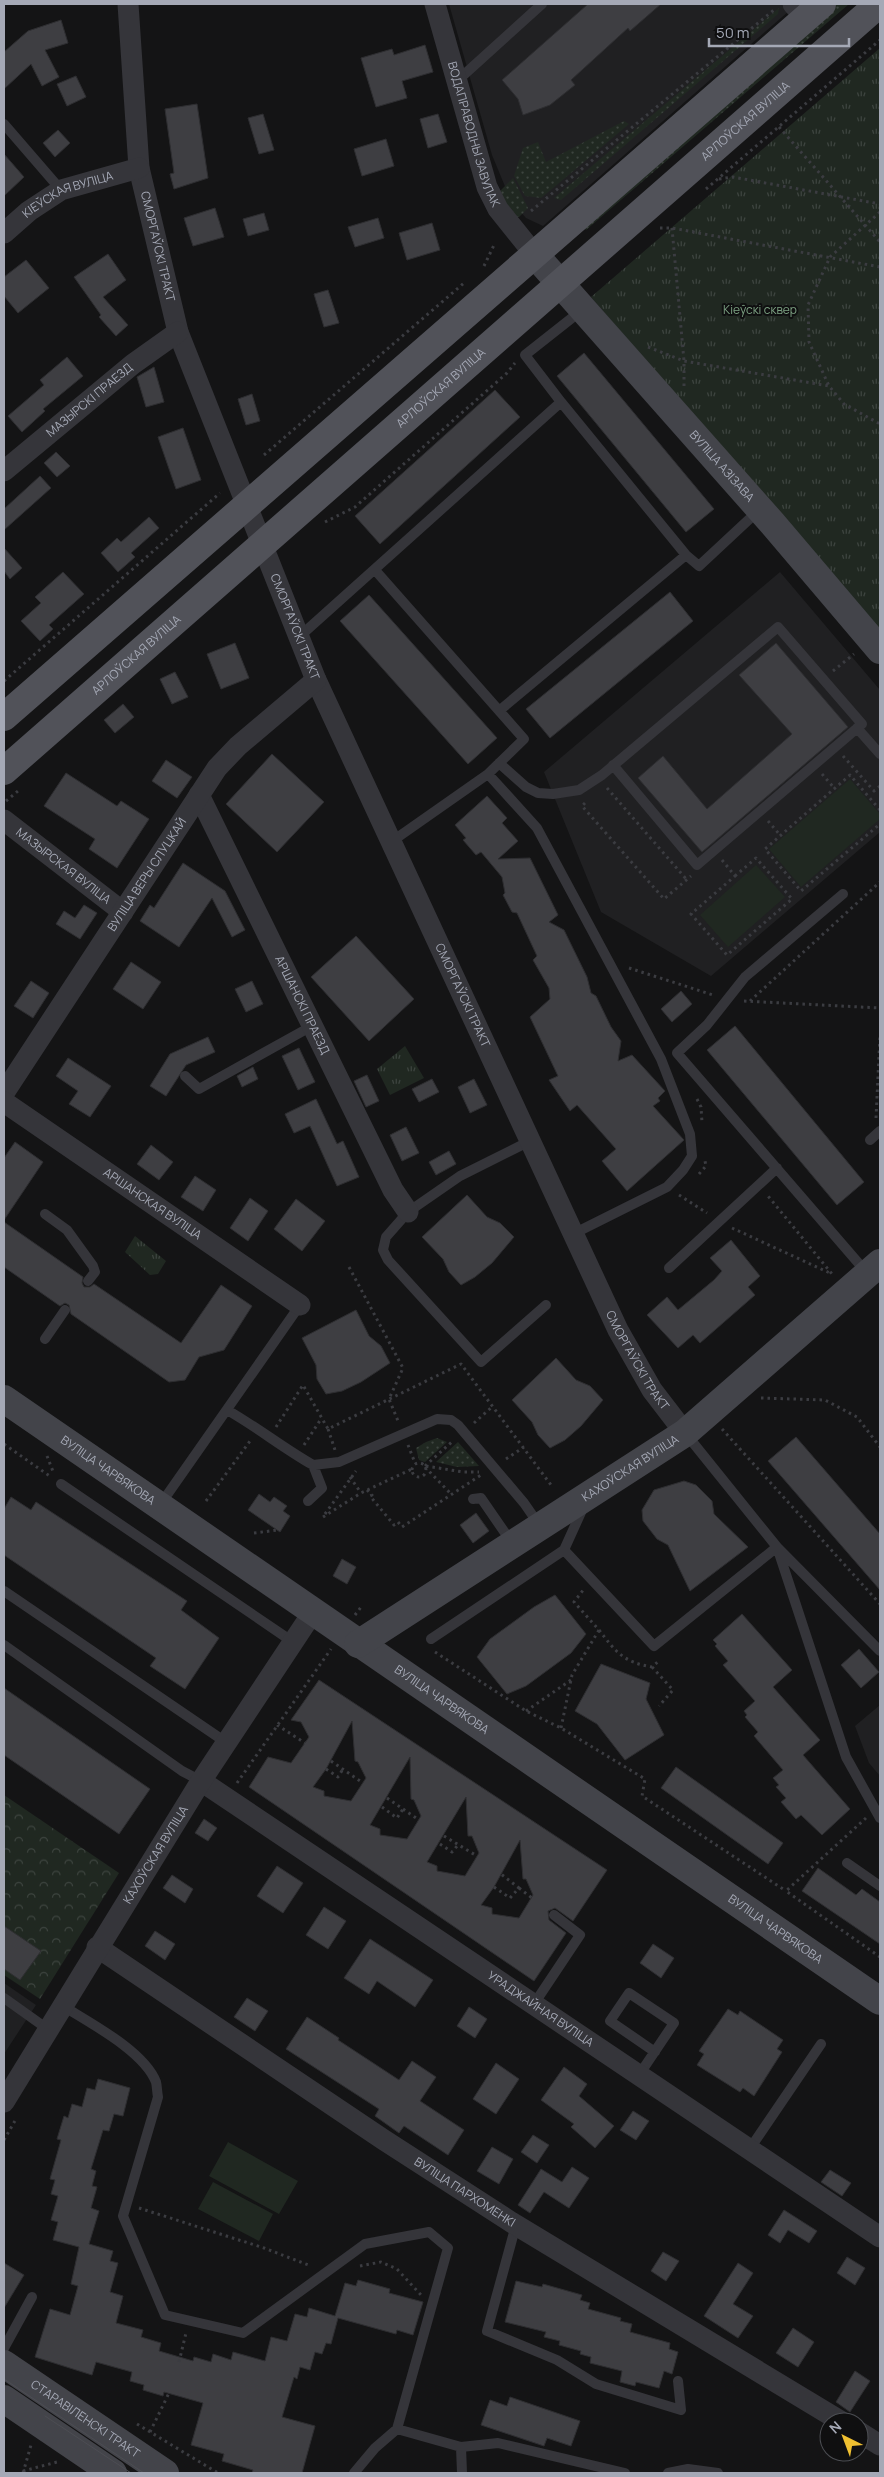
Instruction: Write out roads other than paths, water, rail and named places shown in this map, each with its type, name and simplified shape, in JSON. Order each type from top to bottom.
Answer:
[{"type":"main road","name":"АРЛОЎСКАЯ ВУЛІЦА","points":[[4,771],[880,4]]},
{"type":"main road","points":[[4,717],[535,255],[807,8]]},
{"type":"street","name":"СМОРГАЎСКІ ТРАКТ","points":[[128,4],[140,168],[178,332],[246,507],[316,680],[573,1234],[637,1366],[652,1390],[685,1433]]},
{"type":"street","name":"ВОДАПРАВОДНЫ ЗАВУЛАК","points":[[435,4],[487,187],[498,209],[535,255]]},
{"type":"street","name":"КІЕЎСКАЯ ВУЛІЦА","points":[[4,233],[30,211],[60,190],[140,168]]},
{"type":"street","name":"ВУЛІЦА АЗІЗАВА","points":[[535,255],[584,308],[760,509],[870,650]]},
{"type":"street","name":"МАЗЫРСКІ ПРАЕЗД","points":[[4,471],[133,364],[178,332]]},
{"type":"street","name":"ВУЛІЦА ВЕРЫ СЛУЦКАЙ","points":[[4,1093],[217,768],[238,746],[316,680]]},
{"type":"street","name":"АРШАНСКІ ПРАЕЗД","points":[[199,795],[392,1190],[408,1212]]},
{"type":"street","name":"МАЗЫРСКАЯ ВУЛІЦА","points":[[4,820],[123,912]]},
{"type":"street","name":"АРШАНСКАЯ ВУЛІЦА","points":[[4,1102],[300,1305]]},
{"type":"street","name":"КАХОЎСКАЯ ВУЛІЦА","points":[[358,1644],[685,1433],[874,1269]]},
{"type":"street","name":"ВУЛІЦА ЧАРВЯКОВА","points":[[4,1399],[880,2001]]},
{"type":"street","name":"КАХОЎСКАЯ ВУЛІЦА","points":[[4,2102],[49,2030],[97,1947],[201,1781],[313,1612]]},
{"type":"street","name":"УРАДЖАЙНАЯ ВУЛІЦА","points":[[201,1781],[880,2237]]},
{"type":"street","name":"ВУЛІЦА ПАРХОМЕНКІ","points":[[97,1947],[384,2140],[516,2225],[825,2412]]},
{"type":"street","name":"СТАРАВІЛЕНСКІ ТРАКТ","points":[[4,2364],[165,2473]]},
{"type":"street","points":[[4,2399],[113,2473]]},
{"type":"street","points":[[869,2438],[880,2445]]},
{"type":"lane","points":[[456,82],[542,4]]},
{"type":"lane","points":[[4,124],[60,190]]},
{"type":"lane","points":[[584,308],[525,355],[686,555],[698,566],[760,509]]},
{"type":"lane","points":[[299,637],[561,402]]},
{"type":"lane","points":[[500,710],[686,555]]},
{"type":"lane","points":[[374,570],[524,739],[488,774],[392,842]]},
{"type":"lane","points":[[499,763],[526,787],[538,793],[553,794],[580,790],[613,766],[778,626],[862,724],[858,730],[697,865],[613,766]]},
{"type":"lane","points":[[858,730],[880,754]]},
{"type":"lane","points":[[488,774],[537,828],[661,1059],[690,1134],[692,1156],[683,1170],[667,1187],[573,1234]]},
{"type":"lane","points":[[843,894],[745,977],[707,1025],[677,1053],[777,1168],[874,1269]]},
{"type":"lane","points":[[185,1076],[200,1090],[312,1026]]},
{"type":"lane","points":[[530,1141],[460,1176],[408,1212],[386,1238],[383,1250],[388,1260],[481,1362],[546,1305]]},
{"type":"lane","points":[[669,1268],[777,1168]]},
{"type":"lane","points":[[45,1214],[67,1230],[93,1266],[95,1272],[88,1281]]},
{"type":"lane","points":[[160,1506],[300,1305]]},
{"type":"lane","points":[[45,1339],[65,1310]]},
{"type":"lane","points":[[227,1410],[259,1428],[269,1438],[312,1465],[322,1488],[308,1501]]},
{"type":"lane","points":[[312,1465],[340,1462],[437,1419],[451,1420],[458,1425],[541,1526]]},
{"type":"lane","points":[[685,1433],[777,1547],[880,1651]]},
{"type":"lane","points":[[61,1484],[293,1642]]},
{"type":"lane","points":[[431,1638],[564,1550],[589,1495]]},
{"type":"lane","points":[[473,1499],[482,1498],[513,1544]]},
{"type":"lane","points":[[564,1550],[654,1646],[777,1547]]},
{"type":"lane","points":[[777,1547],[846,1757],[878,1814]]},
{"type":"lane","points":[[4,1591],[227,1742]]},
{"type":"lane","points":[[4,1645],[182,1771],[201,1781]]},
{"type":"lane","points":[[847,1863],[880,1886]]},
{"type":"lane","points":[[534,2004],[580,1935],[554,1915]]},
{"type":"lane","points":[[639,2076],[674,2024],[629,1993],[610,2021],[655,2052]]},
{"type":"lane","points":[[4,1998],[49,2030]]},
{"type":"lane","points":[[63,2006],[134,2053],[156,2082],[158,2097],[123,2216],[165,2316],[242,2333],[365,2244],[429,2232],[448,2248],[433,2307],[397,2429],[375,2448],[354,2473]]},
{"type":"lane","points":[[750,2150],[821,2044]]},
{"type":"lane","points":[[516,2225],[487,2331],[557,2360],[596,2384],[681,2410],[678,2381]]},
{"type":"lane","points":[[4,2348],[32,2297]]},
{"type":"lane","points":[[397,2429],[461,2447],[498,2443],[625,2473]]},
{"type":"lane","points":[[461,2447],[462,2473]]},
{"type":"lane","points":[[668,2473],[688,2469],[718,2473]]},
{"type":"tram line","points":[[4,2379],[144,2473]]},
{"type":"tram line","points":[[45,2416],[131,2473]]},
{"type":"park label","name":"Кіеўскі сквер","points":[[760,310]]}]
